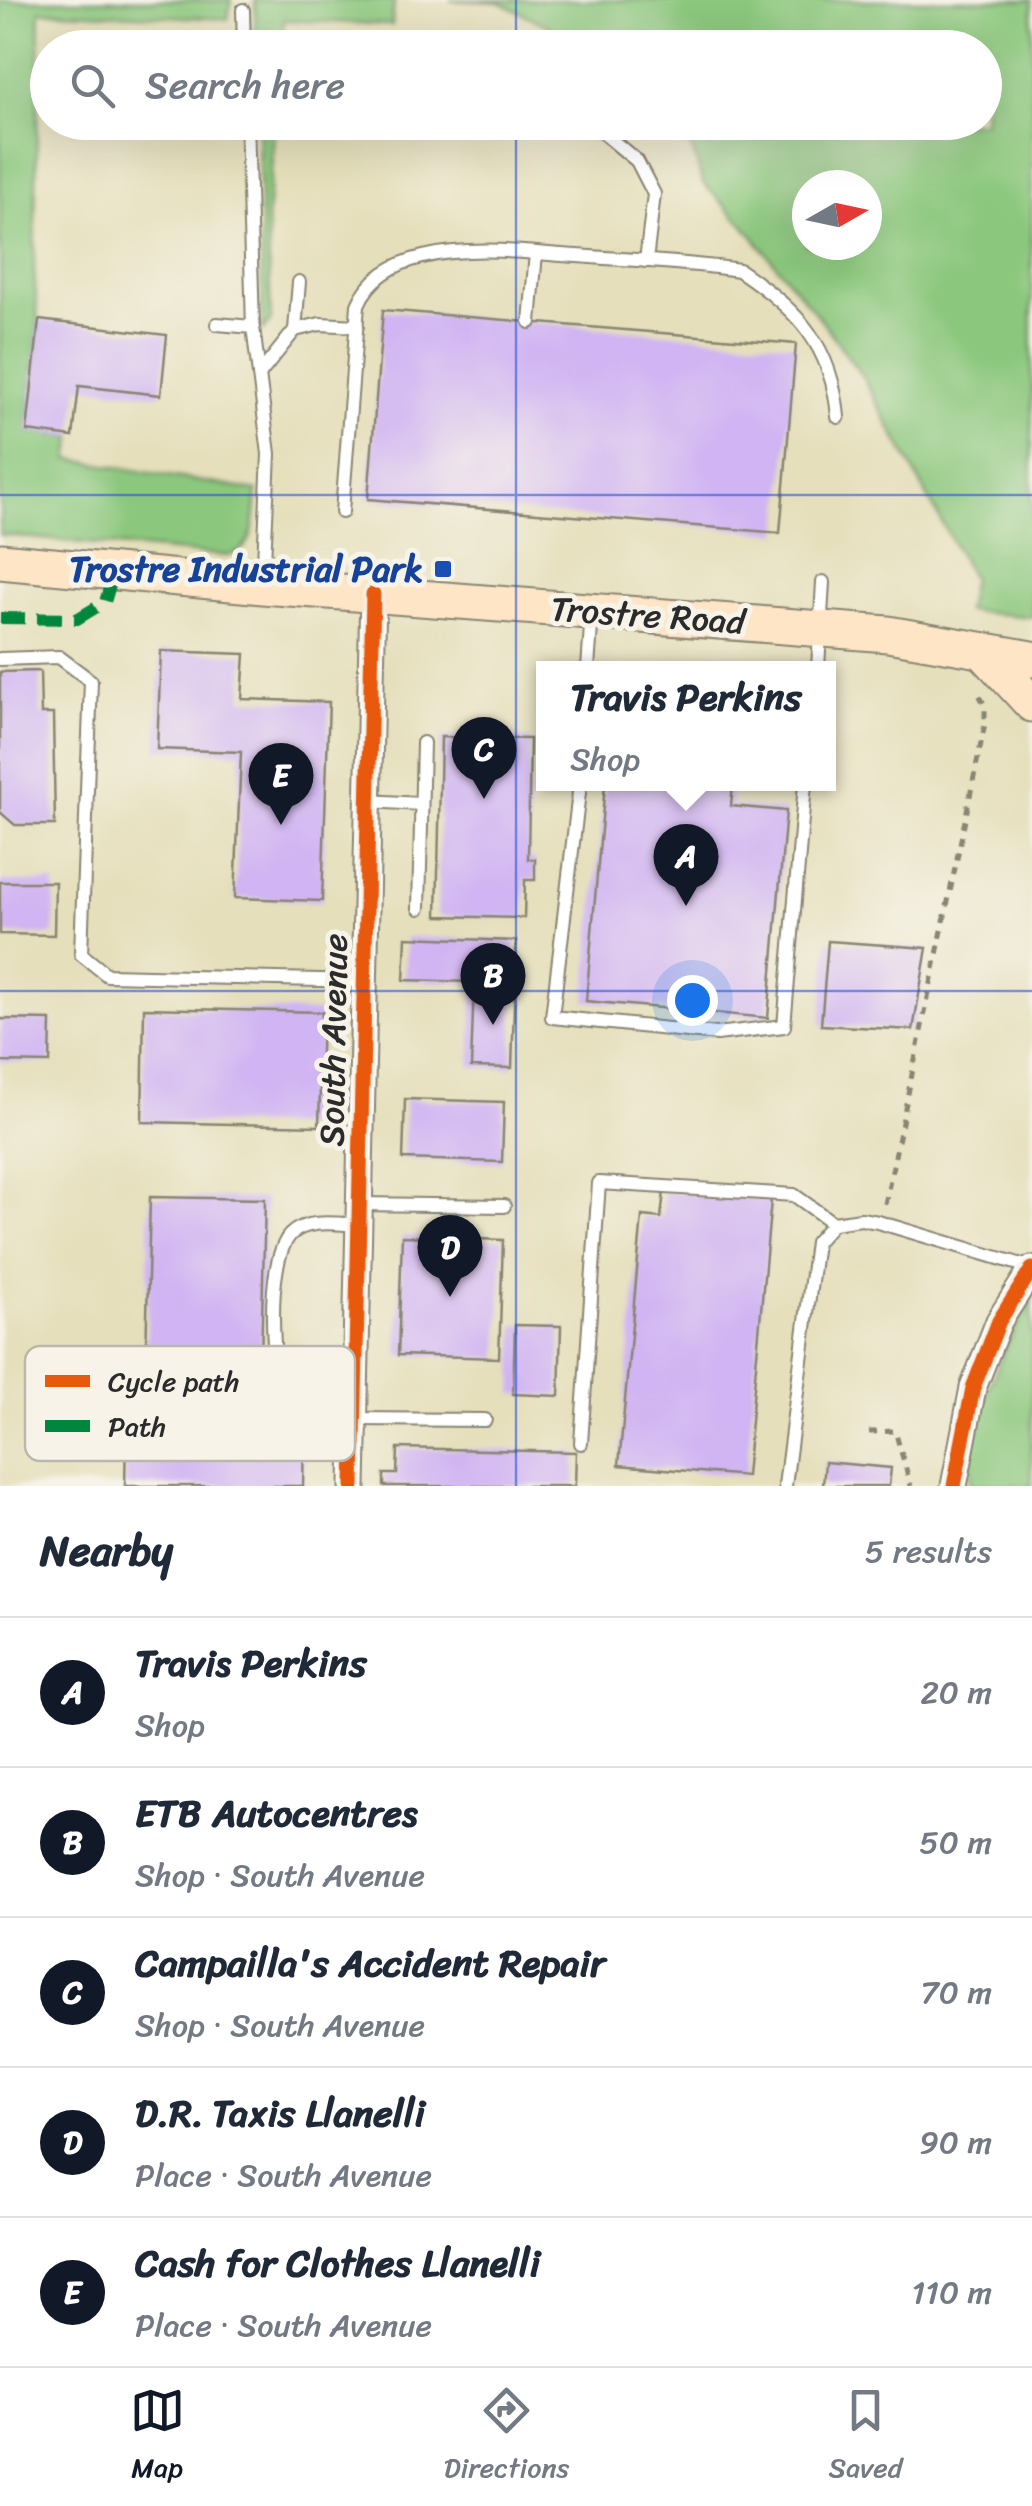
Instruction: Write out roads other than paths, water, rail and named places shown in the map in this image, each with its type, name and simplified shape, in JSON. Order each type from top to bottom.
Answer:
[{"type":"main road","name":"Trostre Road","points":[[0,561],[263,586],[888,634],[1032,660]]},
{"type":"main road","points":[[982,651],[1032,704]]},
{"type":"street","name":"South Avenue","points":[[355,1372],[373,594]]},
{"type":"street","points":[[954,1486],[974,1386],[999,1321],[1032,1268]]},
{"type":"street","name":"South Avenue","points":[[352,1486],[353,1461]]},
{"type":"lane","points":[[243,10],[244,30]]},
{"type":"lane","points":[[248,140],[254,327],[269,454],[263,586]]},
{"type":"lane","points":[[612,140],[637,160],[654,194],[646,261]]},
{"type":"lane","points":[[530,322],[536,253]]},
{"type":"lane","points":[[342,512],[358,305],[365,288],[387,271],[422,257],[536,253],[739,270],[767,289],[805,324],[828,368],[838,417]]},
{"type":"lane","points":[[259,375],[295,330],[299,282]]},
{"type":"lane","points":[[217,324],[254,327]]},
{"type":"lane","points":[[295,330],[320,324],[357,326]]},
{"type":"lane","points":[[819,661],[824,582]]},
{"type":"lane","points":[[588,661],[592,611]]},
{"type":"lane","points":[[0,659],[59,658],[92,681],[80,954],[106,975],[364,980]]},
{"type":"lane","points":[[419,908],[422,744]]},
{"type":"lane","points":[[579,791],[552,1016],[717,1034],[784,1026],[804,791]]},
{"type":"lane","points":[[368,801],[422,804]]},
{"type":"lane","points":[[582,1443],[598,1183],[794,1196],[834,1223]]},
{"type":"lane","points":[[276,1346],[275,1278],[281,1251],[290,1235],[302,1227],[359,1214],[504,1206]]},
{"type":"lane","points":[[786,1486],[816,1242],[834,1223],[878,1222],[1032,1268]]},
{"type":"lane","points":[[355,1411],[485,1420]]},
{"type":"place","name":"Trostre Industrial Park","points":[[443,569]]},
{"type":"place","name":"Campailla's Accident Repair","points":[[484,799]]},
{"type":"place","name":"Cash for Clothes Llanelli","points":[[281,825]]},
{"type":"place","name":"Travis Perkins","points":[[686,906]]},
{"type":"place","name":"ETB Autocentres","points":[[493,1025]]},
{"type":"place","name":"D.R. Taxis Llanelli","points":[[450,1297]]}]
